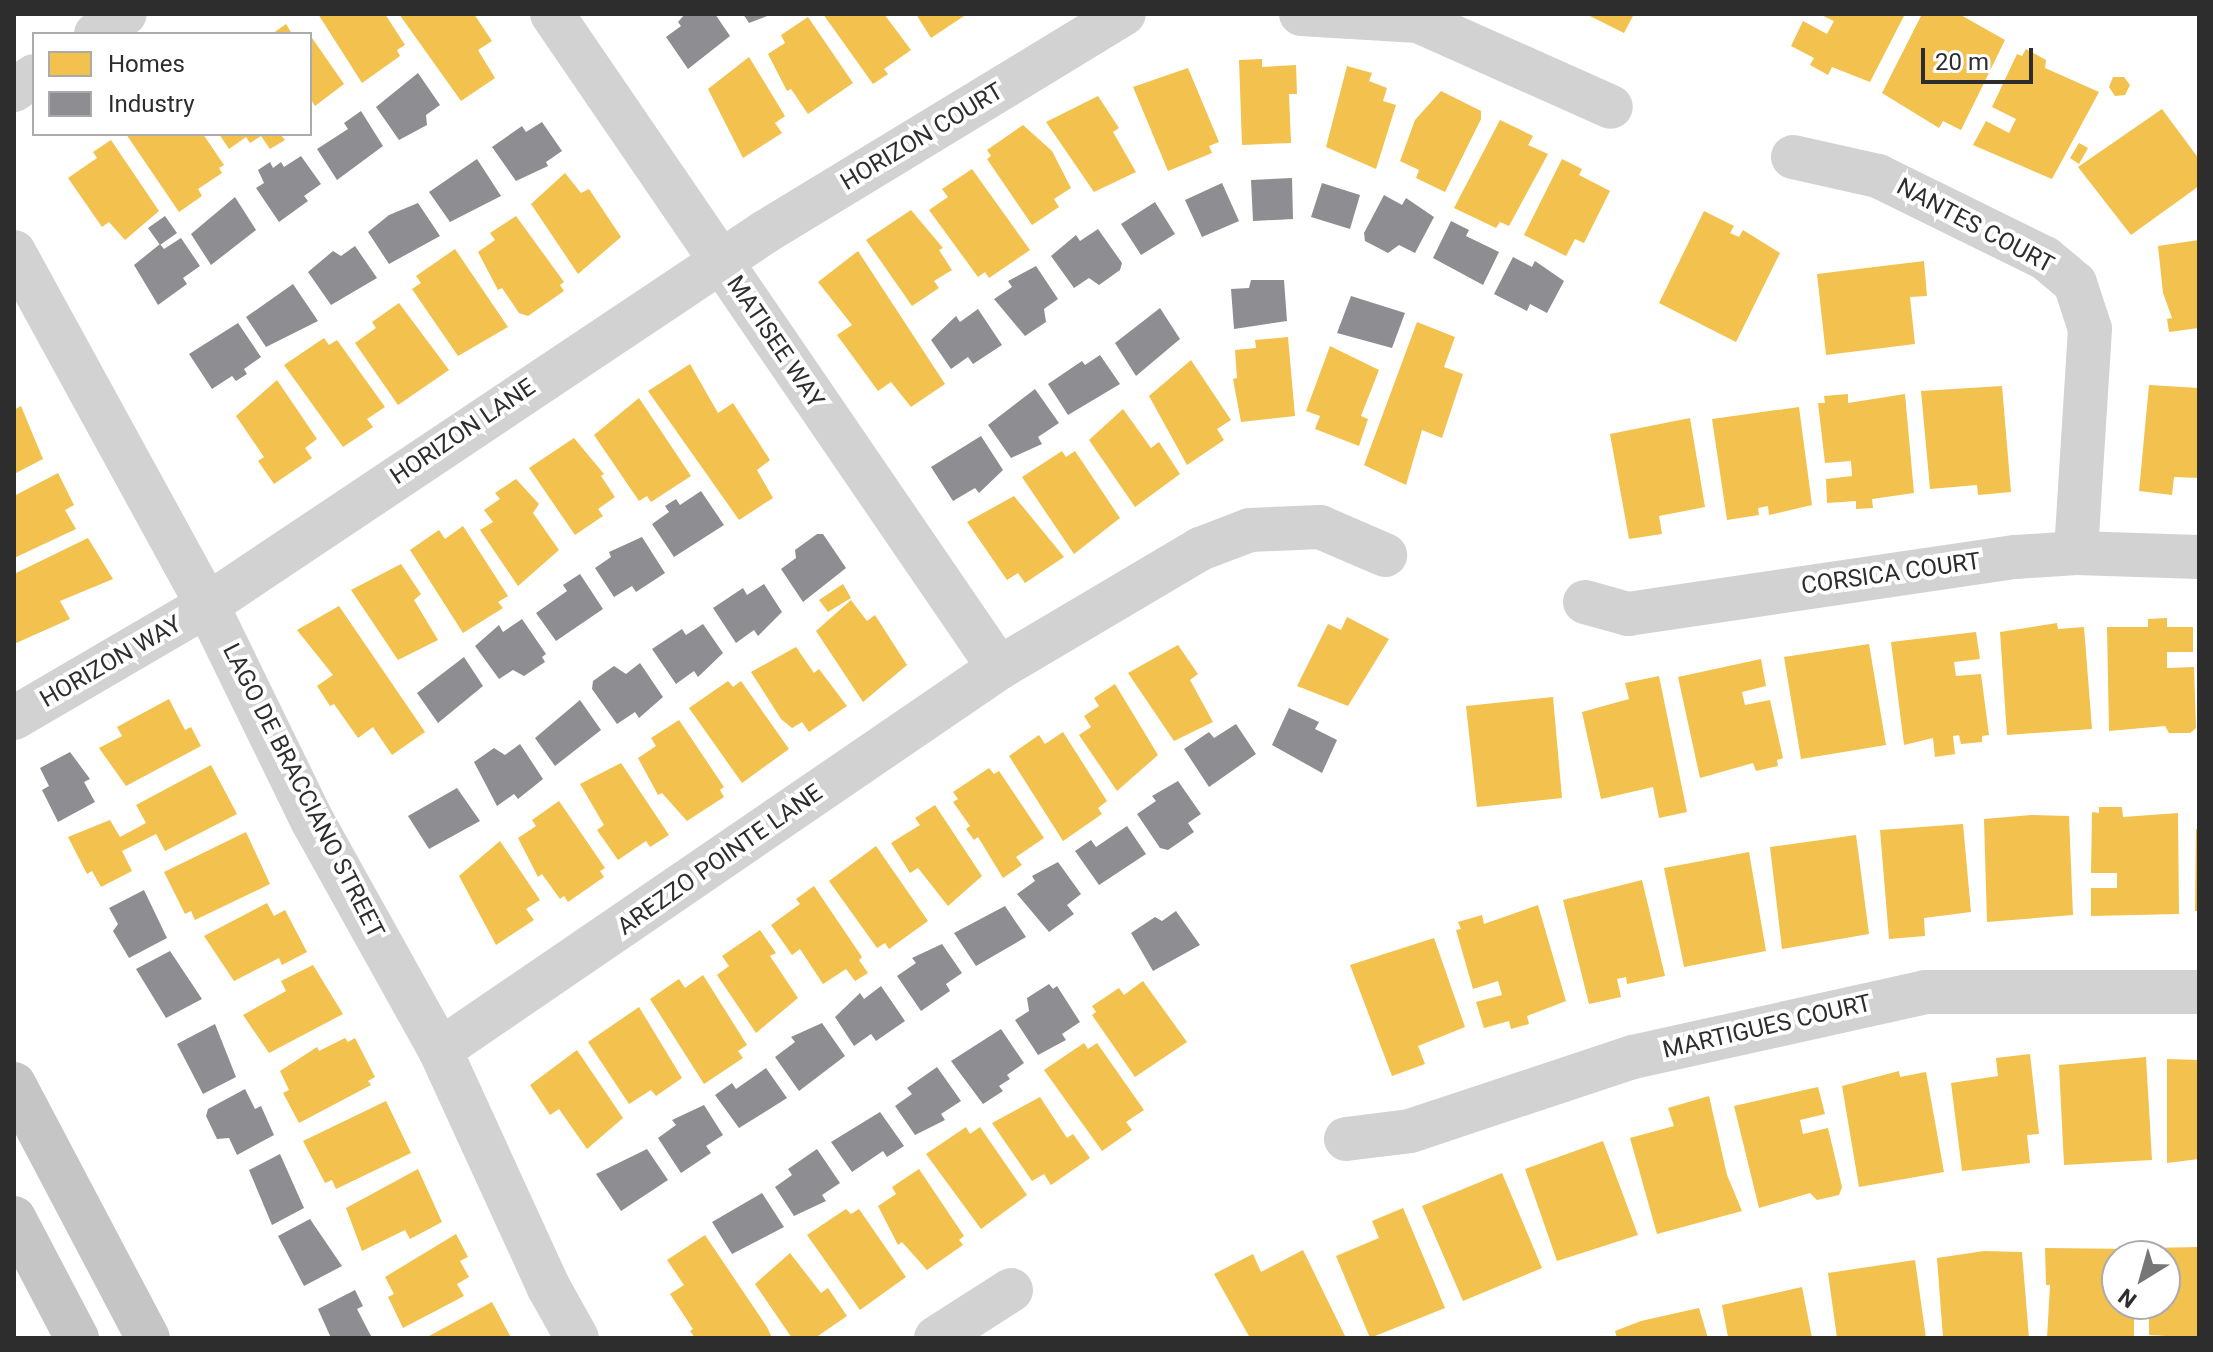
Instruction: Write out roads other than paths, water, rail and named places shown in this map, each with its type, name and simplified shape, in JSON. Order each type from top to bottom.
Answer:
[{"type":"main road","points":[[14,1084],[148,1338]]},
{"type":"main road","points":[[14,1218],[77,1338]]},
{"type":"street","points":[[99,32],[125,14]]},
{"type":"street","name":"MATISEE WAY","points":[[552,14],[999,668]]},
{"type":"street","name":"HORIZON COURT","points":[[720,261],[1124,14]]},
{"type":"street","points":[[1301,14],[1418,21],[1611,107]]},
{"type":"street","points":[[14,90],[32,77]]},
{"type":"street","name":"NANTES COURT","points":[[1793,157],[1878,176],[2045,258],[2075,283],[2090,329],[2076,553]]},
{"type":"street","name":"LAGO DE BRACCIANO STREET","points":[[14,252],[207,605],[313,822],[440,1050],[549,1288],[577,1338]]},
{"type":"street","name":"HORIZON LANE","points":[[207,605],[720,261]]},
{"type":"street","name":"AREZZO POINTE LANE","points":[[440,1050],[999,668],[1200,549],[1250,530],[1320,527],[1385,555]]},
{"type":"street","name":"CORSICA COURT","points":[[1585,602],[1628,614],[1717,597],[2076,553],[2199,557]]},
{"type":"street","name":"HORIZON WAY","points":[[14,718],[207,605]]},
{"type":"street","name":"MARTIGUES COURT","points":[[1346,1139],[1410,1131],[1633,1057],[1925,992],[2199,992]]},
{"type":"street","points":[[936,1338],[1011,1290]]}]
